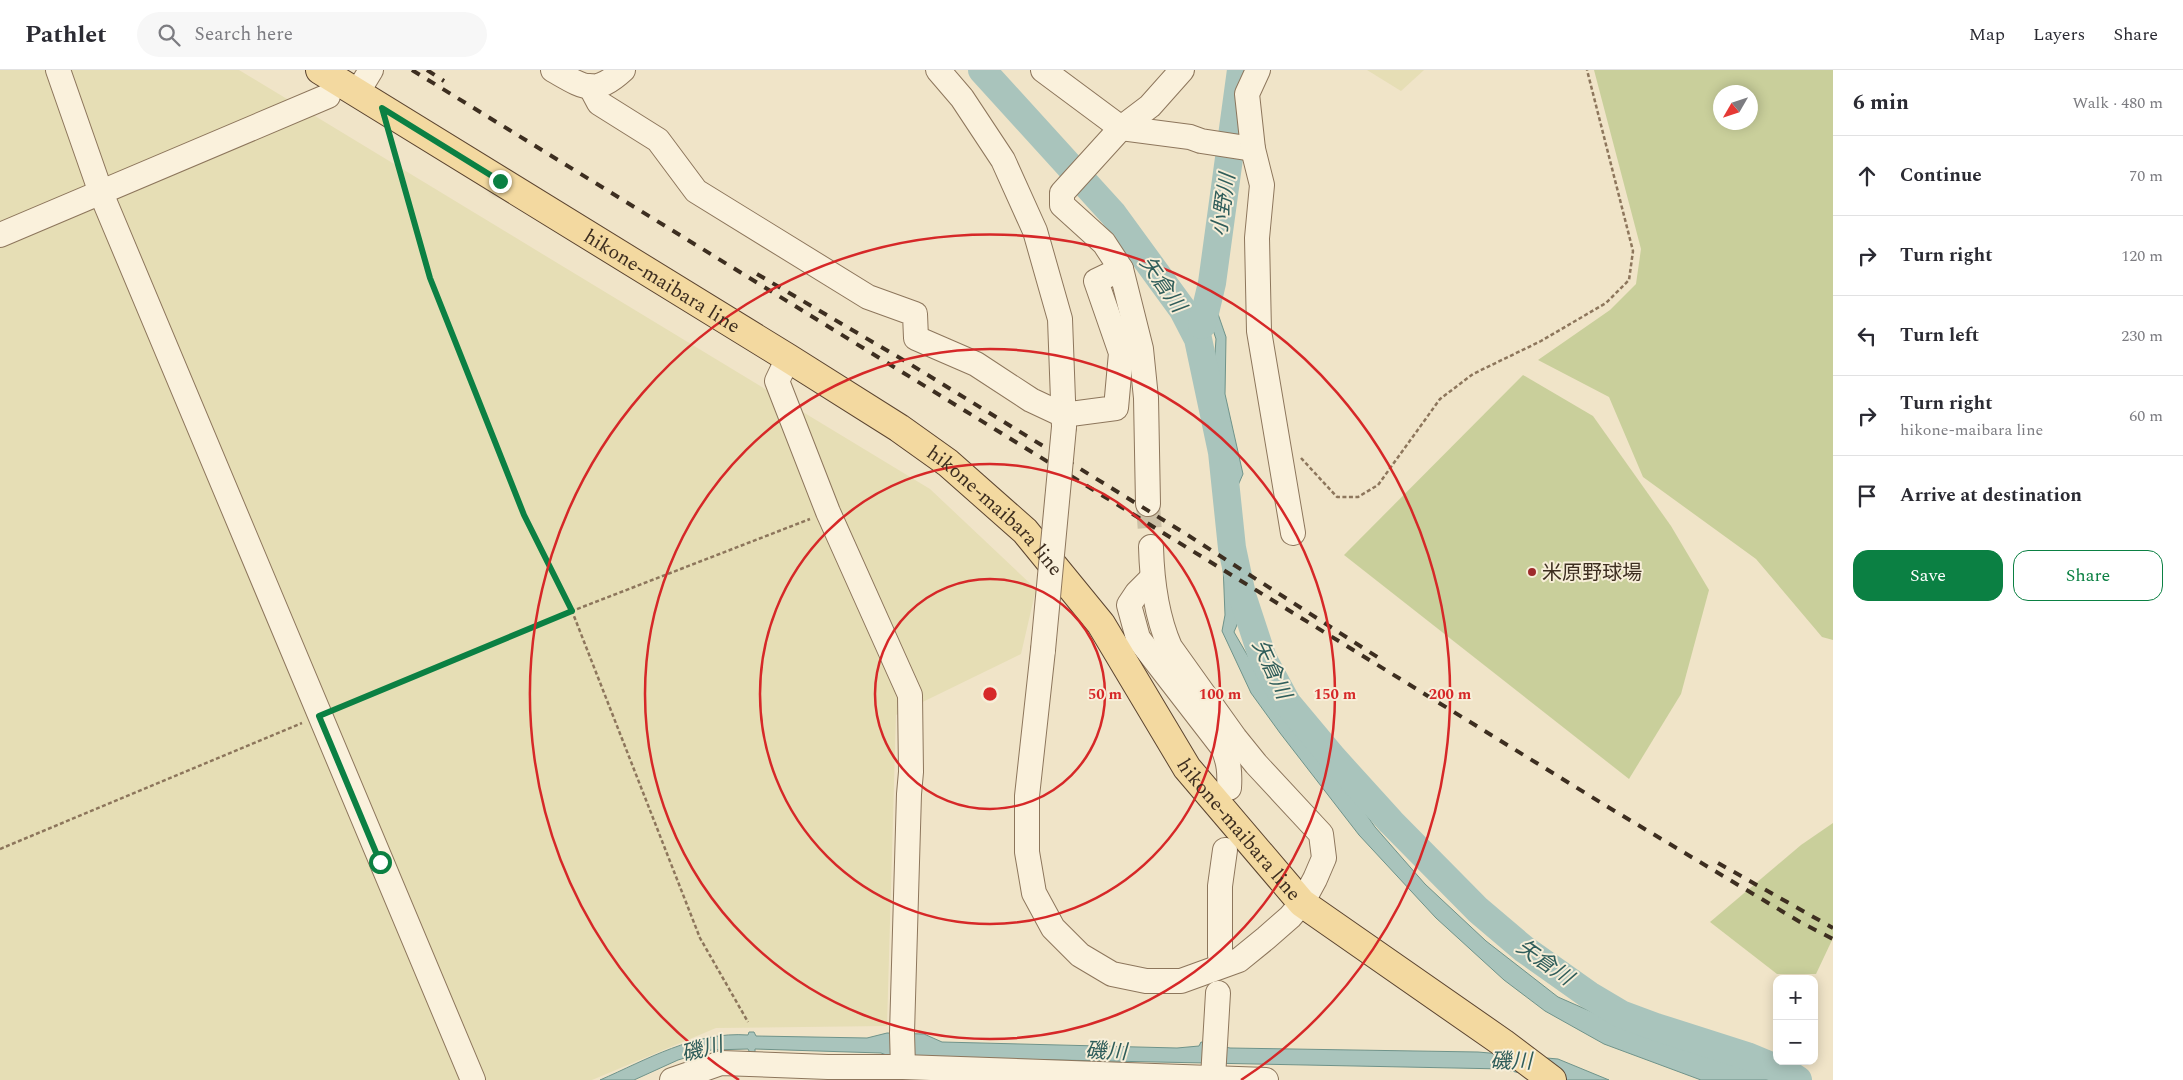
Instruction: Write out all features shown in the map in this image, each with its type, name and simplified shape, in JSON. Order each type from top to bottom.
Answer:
[{"type":"main road","name":"hikone-maibara line","points":[[320,70],[788,358],[899,428],[948,463],[1026,531],[1102,624],[1187,768],[1302,903],[1503,1042],[1552,1080]]},
{"type":"street","points":[[58,70],[101,194],[473,1080]]},
{"type":"street","points":[[357,93],[371,70]]},
{"type":"street","points":[[553,70],[582,86],[601,86],[623,70]]},
{"type":"street","points":[[938,70],[962,98],[1003,160],[1035,231],[1060,319],[1063,421],[1043,650],[1027,796],[1027,852],[1034,893],[1053,928],[1080,955],[1112,974],[1146,981],[1181,981],[1239,960],[1290,917],[1302,903],[1324,858],[1321,834],[1250,757],[1170,647],[1163,630],[1152,578],[1150,547]]},
{"type":"street","points":[[1043,70],[1114,137],[1190,137],[1201,141],[1253,149]]},
{"type":"street","points":[[1148,504],[1146,398],[1141,349],[1121,269],[1104,243],[1062,205],[1062,193],[1114,137],[1150,106],[1182,70]]},
{"type":"street","points":[[1258,70],[1247,94],[1253,149],[1262,185],[1257,238],[1259,331],[1293,533]]},
{"type":"street","points":[[590,86],[599,103],[658,140],[696,191],[868,297],[915,314],[916,338],[976,364],[1063,421],[1116,408],[1121,353],[1096,281],[1121,269]]},
{"type":"street","points":[[0,235],[101,194],[328,96]]},
{"type":"street","points":[[788,358],[776,381],[828,512],[910,695],[911,772],[902,1033],[903,1063]]},
{"type":"street","points":[[1152,578],[1138,592],[1129,605],[1138,638],[1223,748],[1230,774],[1229,788]]},
{"type":"street","points":[[1220,955],[1220,886],[1225,850]]},
{"type":"street","points":[[1213,1072],[1218,994]]},
{"type":"street","points":[[672,1080],[722,1063],[829,1074],[903,1063],[1213,1072],[1266,1080]]},
{"type":"path","points":[[1276,432],[1337,497],[1358,497],[1378,485],[1440,399],[1474,374],[1541,342],[1606,303],[1629,280],[1633,250],[1587,70]]},
{"type":"path","points":[[382,108],[430,278],[524,515],[572,611],[700,938],[748,1022]]},
{"type":"path","points":[[0,849],[572,611],[828,512]]},
{"type":"shaded area","points":[[0,70],[239,70],[930,489],[1036,589],[1021,654],[896,715],[887,1026],[716,1028],[592,1080],[0,1080]]},
{"type":"shaded area","points":[[1367,70],[1424,70],[1401,91]]},
{"type":"green space","points":[[1594,70],[1833,70],[1833,640],[1822,637],[1756,559],[1643,477],[1609,397],[1538,360],[1610,310],[1636,284],[1641,249]]},
{"type":"green space","name":"米原野球場","points":[[1523,375],[1593,416],[1671,526],[1709,590],[1681,694],[1629,779],[1344,555]]},
{"type":"green space","points":[[1833,823],[1833,938],[1816,974],[1777,974],[1710,922],[1801,845]]},
{"type":"water","points":[[1208,285],[1226,337],[1225,394],[1243,474],[1236,490],[1239,513],[1234,531],[1242,613],[1234,632],[1264,684],[1318,759],[1343,781],[1375,827],[1425,884],[1486,941],[1558,997],[1633,1030],[1767,1069],[1792,1080],[1701,1080],[1604,1044],[1545,1011],[1504,980],[1436,918],[1359,835],[1280,733],[1251,693],[1222,631],[1225,615],[1220,488],[1227,465],[1212,395],[1216,339],[1201,294]]},
{"type":"water","name":"磯川","points":[[749,1032],[754,1032],[756,1036],[867,1038],[887,1033],[924,1034],[942,1042],[1177,1048],[1199,1046],[1201,1042],[1230,1048],[1478,1052],[1558,1059],[1609,1080],[1547,1080],[1504,1069],[907,1057],[889,1056],[881,1053],[755,1049],[755,1052],[750,1053],[748,1049],[711,1050],[678,1060],[634,1080],[600,1080],[671,1048],[709,1038],[728,1035],[748,1035]]},
{"type":"waterway","name":"矢倉川","points":[[982,70],[1113,214],[1183,310],[1198,339],[1222,452],[1232,548],[1242,595],[1263,659],[1287,703],[1333,758],[1391,822],[1478,910],[1524,949],[1589,995],[1621,1014],[1747,1056],[1786,1072],[1798,1080]]},
{"type":"waterway","name":"小野川","points":[[1202,325],[1212,283],[1241,70]]},
{"type":"tunnel","points":[[1148,504],[1151,547]]},
{"type":"railway","points":[[412,70],[1608,807],[1800,922],[1833,939]]},
{"type":"railway","points":[[427,70],[444,81]]},
{"type":"railway","points":[[757,274],[905,361],[1186,534],[1382,660]]},
{"type":"railway","points":[[1718,863],[1833,928]]},
{"type":"place","name":"米原野球場","points":[[1532,572]]},
{"type":"route","points":[[380,862],[319,716],[572,611],[524,515],[430,278],[382,108],[500,181]]}]
